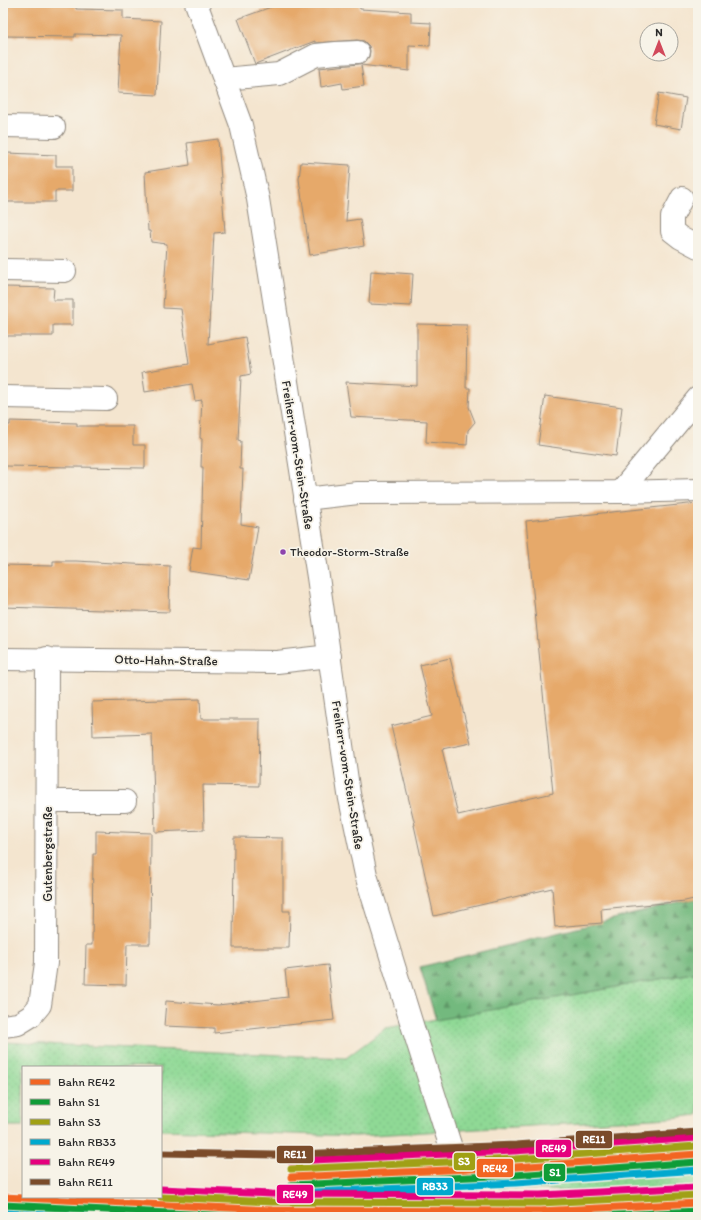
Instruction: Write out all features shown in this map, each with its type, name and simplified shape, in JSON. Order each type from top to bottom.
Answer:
[{"type":"street","name":"Freiherr-vom-Stein-Straße","points":[[196,3],[241,125],[258,199],[330,656],[349,794],[366,874],[412,1028],[473,1217]]},
{"type":"street","points":[[224,79],[279,74],[316,55],[358,52]]},
{"type":"street","points":[[3,126],[54,127]]},
{"type":"street","points":[[682,198],[672,217],[672,231],[681,238],[698,247]]},
{"type":"street","points":[[3,270],[65,271]]},
{"type":"street","points":[[3,398],[106,399]]},
{"type":"street","points":[[620,492],[698,398]]},
{"type":"street","points":[[305,499],[358,493],[620,492],[698,490]]},
{"type":"street","name":"Otto-Hahn-Straße","points":[[3,659],[47,658],[277,662],[330,656]]},
{"type":"street","name":"Gutenbergstraße","points":[[3,1026],[18,1024],[31,1016],[40,1005],[46,963],[47,658]]},
{"type":"street","points":[[47,801],[125,801]]},
{"type":"green space","points":[[698,898],[698,972],[436,1020],[420,967]]},
{"type":"green space","points":[[698,972],[698,1115],[670,1118],[356,1136],[162,1130],[162,1066],[22,1066],[22,1126],[3,1126],[3,1042],[346,1058],[386,1028]]},
{"type":"green space","points":[[698,1171],[698,1188],[622,1193],[498,1188],[623,1176]]},
{"type":"building","points":[[4,3],[76,3],[76,9],[123,10],[123,19],[161,21],[157,95],[118,93],[121,35],[75,34],[75,37],[3,36]]},
{"type":"building","points":[[282,3],[359,3],[360,9],[411,12],[411,22],[431,23],[430,46],[409,45],[409,71],[361,65],[364,86],[343,89],[342,83],[321,87],[319,68],[364,63],[369,57],[369,46],[364,41],[357,40],[315,43],[315,41],[255,64],[238,19]]},
{"type":"building","points":[[659,93],[686,98],[681,129],[654,124]]},
{"type":"building","points":[[218,139],[225,232],[214,233],[208,344],[245,337],[251,374],[241,376],[238,440],[241,441],[240,469],[243,469],[241,524],[258,527],[249,580],[189,571],[193,547],[201,548],[203,467],[201,467],[202,439],[200,438],[202,400],[195,401],[192,384],[145,392],[142,372],[189,364],[181,309],[163,308],[167,244],[151,242],[150,231],[148,231],[145,172],[190,165],[187,143]]},
{"type":"building","points":[[7,153],[56,155],[56,166],[72,166],[72,191],[55,191],[55,202],[6,202],[7,190],[3,190],[3,165],[7,165]]},
{"type":"building","points":[[301,162],[350,165],[346,221],[360,219],[364,246],[310,255],[299,179]]},
{"type":"building","points":[[371,271],[413,274],[411,306],[369,304]]},
{"type":"building","points":[[5,287],[54,288],[53,300],[73,300],[73,325],[53,325],[53,336],[4,336],[3,299],[5,299]]},
{"type":"building","points":[[417,324],[467,325],[466,388],[470,388],[469,407],[475,422],[468,430],[467,445],[426,442],[427,421],[351,417],[346,382],[417,386]]},
{"type":"building","points":[[545,396],[622,407],[616,456],[538,445]]},
{"type":"building","points":[[10,421],[77,423],[77,426],[133,426],[133,445],[145,445],[145,468],[3,466],[3,425],[10,425]]},
{"type":"building","points":[[698,503],[698,898],[685,901],[601,909],[602,923],[555,927],[552,888],[434,916],[415,825],[391,726],[432,716],[420,665],[450,658],[471,743],[442,749],[458,815],[553,793],[526,521]]},
{"type":"building","points":[[53,561],[170,566],[169,612],[3,607],[3,565],[53,566]]},
{"type":"building","points":[[200,699],[201,719],[260,719],[259,786],[203,785],[204,830],[155,832],[152,734],[93,736],[92,702]]},
{"type":"building","points":[[96,831],[151,833],[150,944],[127,944],[126,985],[85,984],[86,945],[92,945],[93,854],[96,854]]},
{"type":"building","points":[[234,837],[283,838],[283,911],[290,911],[289,948],[233,948]]},
{"type":"building","points":[[328,965],[334,1020],[214,1033],[214,1028],[164,1026],[166,1001],[218,1005],[288,997],[285,970]]},
{"type":"rail line","name":"RE11","points":[[162,1153],[274,1155],[516,1145],[698,1132]]},
{"type":"rail line","name":"RE49","points":[[290,1161],[514,1151],[697,1138]]},
{"type":"rail line","name":"S3","points":[[291,1169],[515,1159],[697,1146]]},
{"type":"rail line","name":"RE42","points":[[291,1177],[515,1167],[698,1154]]},
{"type":"rail line","name":"S1","points":[[291,1185],[515,1175],[698,1162]]},
{"type":"rail line","name":"RB33","points":[[292,1193],[516,1183],[698,1170]]},
{"type":"rail line","name":"RE49","points":[[162,1189],[272,1194],[540,1195],[697,1187]]},
{"type":"rail line","name":"S3","points":[[162,1197],[272,1202],[540,1203],[698,1195]]},
{"type":"rail line","name":"RE42","points":[[3,1197],[22,1198]]},
{"type":"rail line","name":"RE42","points":[[24,1198],[272,1210],[540,1211],[698,1203]]},
{"type":"rail line","name":"S1","points":[[3,1205],[251,1217]]},
{"type":"rail line","name":"S1","points":[[580,1217],[698,1211]]},
{"type":"rail line","name":"RB33","points":[[3,1213],[85,1217]]},
{"type":"place","name":"Theodor-Storm-Straße","points":[[283,552]]}]
